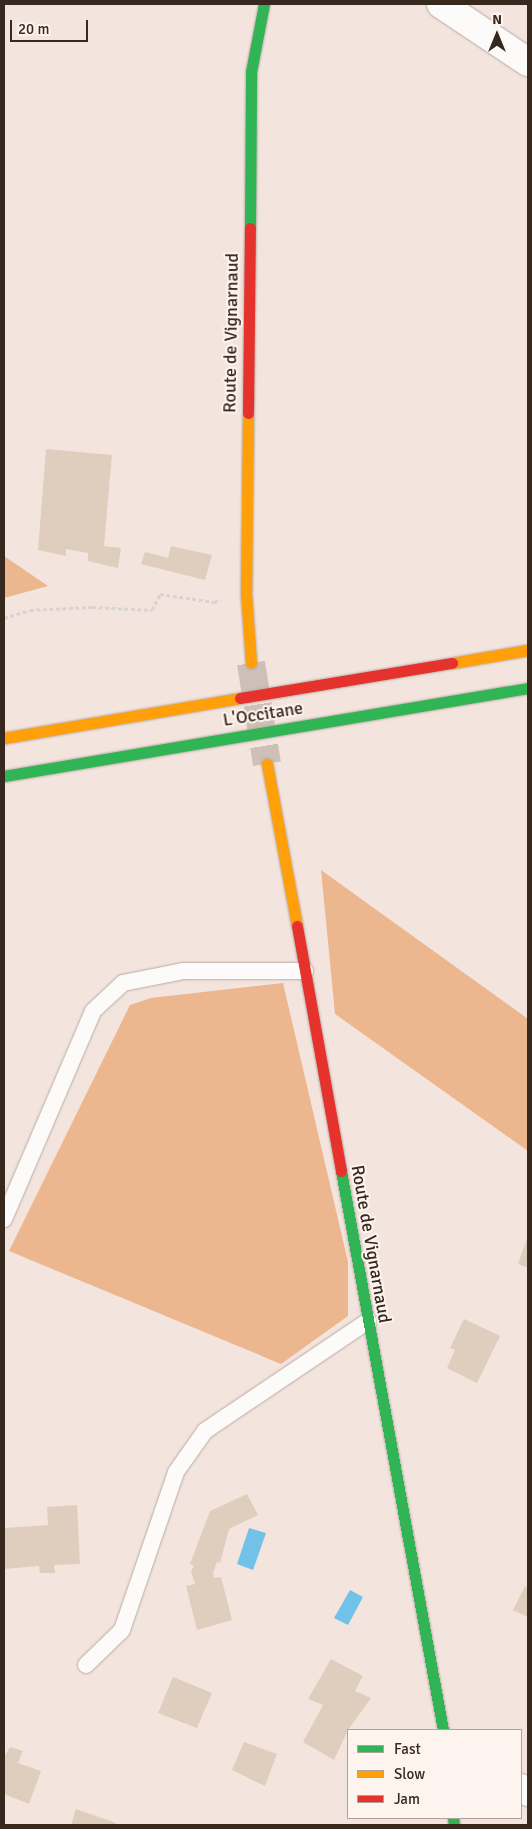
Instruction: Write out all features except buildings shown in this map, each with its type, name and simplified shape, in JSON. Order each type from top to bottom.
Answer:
[{"type":"main road","name":"Route de Vignarnaud","points":[[251,663],[246,592],[251,72],[264,4]]},
{"type":"main road","name":"L'Occitane","points":[[4,738],[528,650]]},
{"type":"main road","name":"L'Occitane","points":[[4,776],[528,688]]},
{"type":"main road","name":"Route de Vignarnaud","points":[[267,764],[443,1729]]},
{"type":"street","points":[[441,4],[528,62]]},
{"type":"lane","points":[[4,1219],[94,1011],[123,983],[183,971],[304,971]]},
{"type":"lane","points":[[86,1665],[122,1630],[176,1472],[205,1431],[368,1321]]},
{"type":"path","points":[[4,618],[30,610],[92,607],[152,610],[160,594],[214,602],[246,592]]},
{"type":"shaded area","points":[[4,556],[48,586],[4,598]]},
{"type":"shaded area","points":[[321,870],[528,1019],[528,1151],[335,1014]]},
{"type":"shaded area","points":[[283,983],[348,1262],[348,1316],[281,1364],[9,1251],[130,1005],[151,998]]},
{"type":"water","points":[[249,1528],[266,1533],[253,1570],[237,1564]]},
{"type":"water","points":[[350,1590],[363,1597],[348,1625],[334,1618]]},
{"type":"tunnel","points":[[251,663],[267,764]]},
{"type":"traffic: fast","points":[[250,228],[251,72],[264,4]]},
{"type":"traffic: fast","points":[[4,776],[528,688]]},
{"type":"traffic: fast","points":[[341,1171],[443,1729]]},
{"type":"traffic: fast","points":[[453,1819],[454,1825]]},
{"type":"traffic: slow","points":[[248,413],[246,593],[251,663]]},
{"type":"traffic: slow","points":[[452,663],[528,650]]},
{"type":"traffic: slow","points":[[4,738],[240,698]]},
{"type":"traffic: slow","points":[[267,764],[297,926]]},
{"type":"traffic: jam","points":[[248,413],[250,228]]},
{"type":"traffic: jam","points":[[240,698],[452,663]]},
{"type":"traffic: jam","points":[[297,926],[341,1171]]}]
